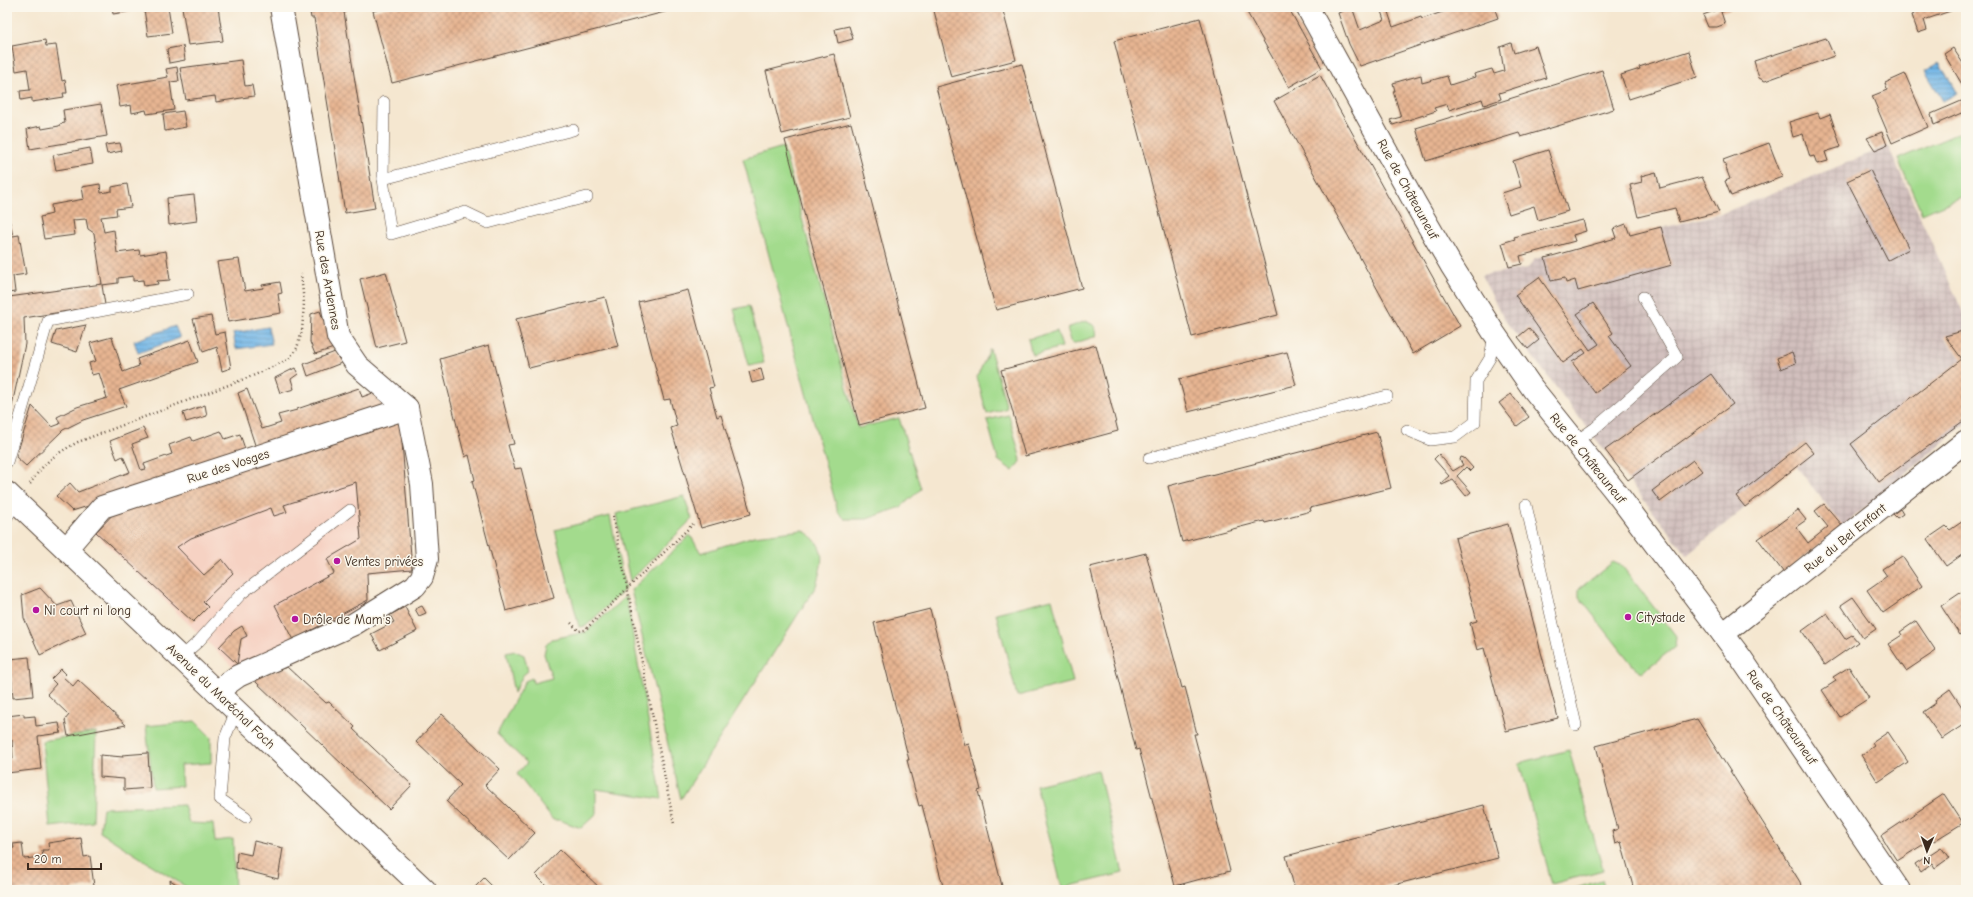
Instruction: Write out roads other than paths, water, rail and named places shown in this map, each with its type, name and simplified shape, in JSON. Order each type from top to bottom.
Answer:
[{"type":"main road","name":"Rue des Ardennes","points":[[282,7],[323,256],[338,337],[357,365],[407,408]]},
{"type":"main road","name":"Rue de Châteauneuf","points":[[1311,9],[1414,203],[1450,265],[1494,333],[1534,389],[1615,491],[1723,634],[1805,750],[1899,890]]},
{"type":"main road","name":"Rue des Vosges","points":[[66,549],[102,508],[407,408]]},
{"type":"main road","points":[[216,692],[238,676],[354,624],[414,586],[422,577],[427,559],[422,484],[407,408]]},
{"type":"main road","name":"Rue du Bel Enfant","points":[[1723,634],[1966,441]]},
{"type":"main road","name":"Avenue du Maréchal Foch","points":[[10,504],[66,549],[425,890]]},
{"type":"lane","points":[[384,102],[384,179],[391,234],[465,212],[488,223],[587,197]]},
{"type":"lane","points":[[384,179],[573,130]]},
{"type":"lane","points":[[7,462],[48,321],[188,294]]},
{"type":"lane","points":[[1575,442],[1595,428],[1677,357],[1643,297]]},
{"type":"lane","points":[[1407,430],[1430,440],[1455,437],[1475,422],[1476,381],[1490,358],[1494,333]]},
{"type":"lane","points":[[1148,458],[1387,396]]},
{"type":"lane","points":[[1526,505],[1576,725]]},
{"type":"lane","points":[[180,658],[199,641],[241,594],[350,510]]},
{"type":"lane","points":[[236,711],[225,738],[220,799],[246,817]]},
{"type":"water","points":[[1939,63],[1958,93],[1943,101],[1925,71]]},
{"type":"water","points":[[175,326],[180,338],[138,353],[134,341]]},
{"type":"water","points":[[268,327],[272,344],[236,349],[233,333]]},
{"type":"place","name":"Ventes privées","points":[[337,561]]},
{"type":"place","name":"Ni court ni long","points":[[36,610]]},
{"type":"place","name":"Citystade","points":[[1628,617]]},
{"type":"place","name":"Drôle de Mam's","points":[[295,619]]}]
